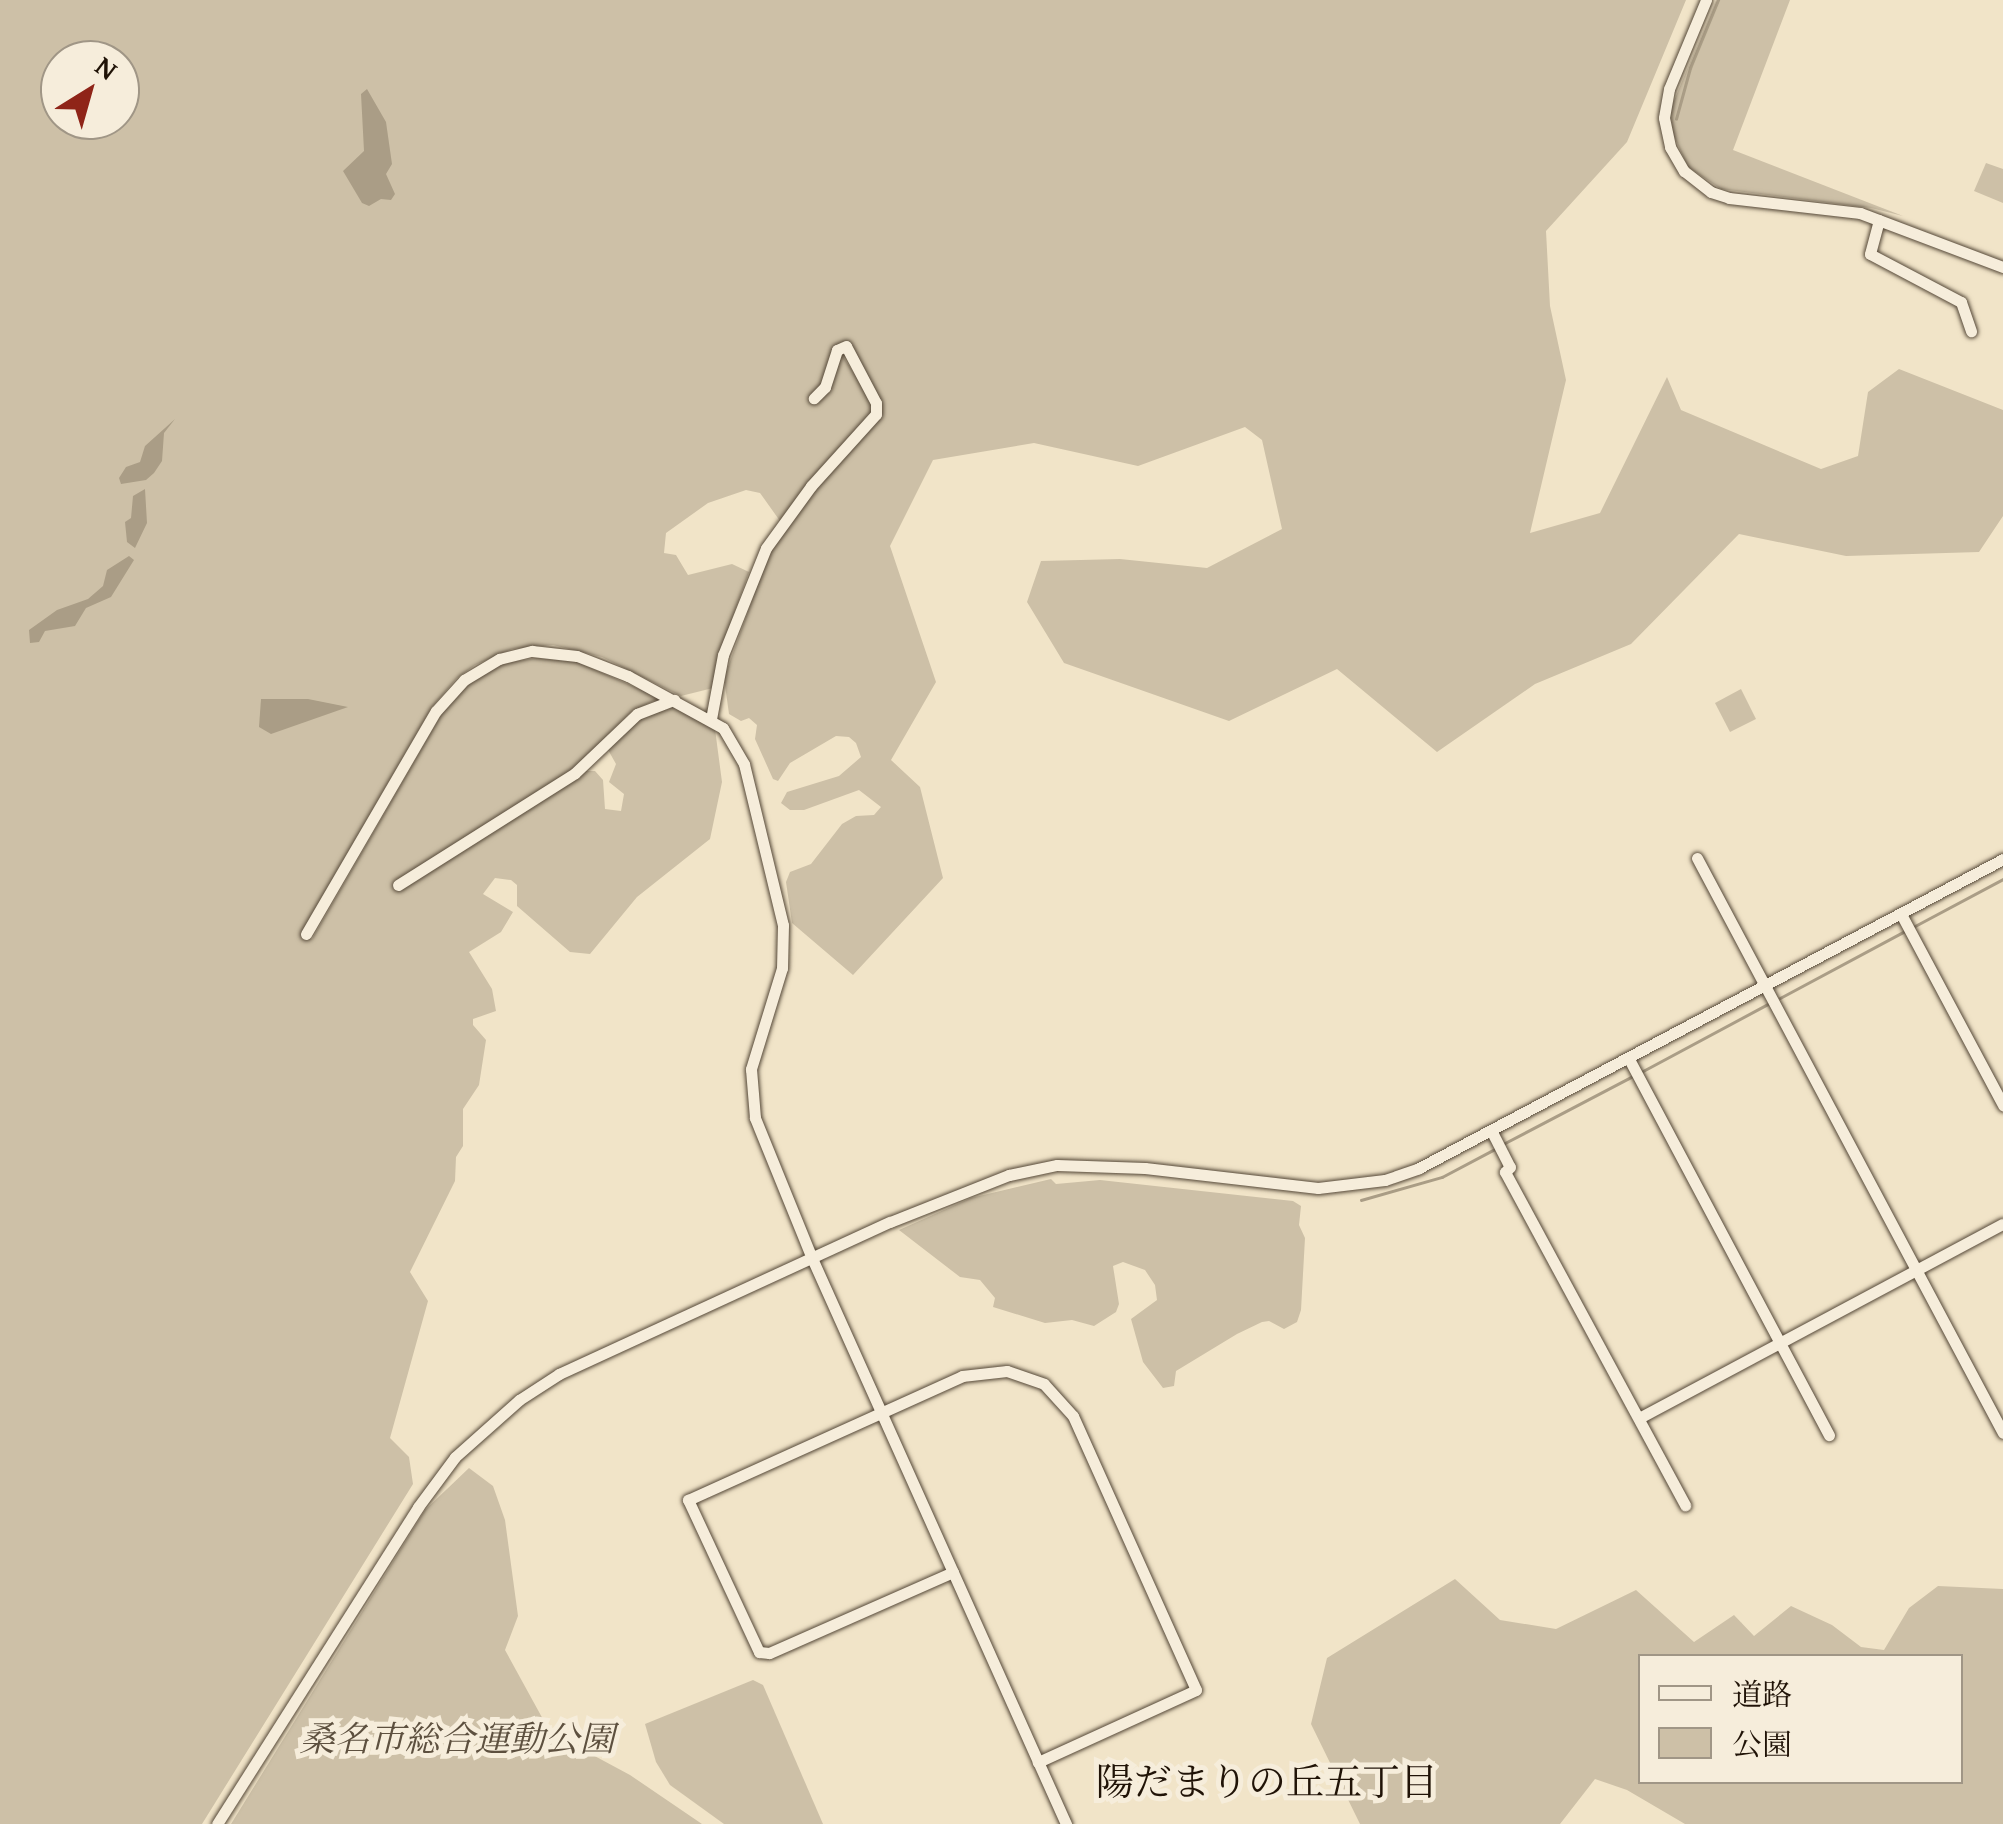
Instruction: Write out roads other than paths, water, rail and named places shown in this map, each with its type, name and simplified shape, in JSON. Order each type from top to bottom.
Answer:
[{"type":"street","points":[[1706,0],[1668,90],[1664,118],[1670,147],[1684,172],[1711,192],[1729,198],[1860,213],[2003,267]]},
{"type":"street","points":[[1879,220],[1870,254],[1961,302],[1971,331]]},
{"type":"street","points":[[711,719],[723,655],[766,548],[811,486],[876,414],[876,403],[846,346],[836,350],[825,387],[814,398]]},
{"type":"street","points":[[306,934],[436,711],[464,680],[515,655],[553,651],[577,656],[711,719],[732,740],[744,764],[783,924],[782,968],[756,1044],[750,1089],[762,1139],[1066,1824]]},
{"type":"street","points":[[398,885],[576,773],[637,714],[674,700]]},
{"type":"street","points":[[1697,858],[2003,1433]]},
{"type":"street","points":[[218,1824],[418,1506],[455,1457],[519,1400],[560,1374],[964,1189],[1056,1165],[1145,1168],[1318,1188],[1386,1180],[1492,1132],[2003,860]]},
{"type":"street","points":[[1901,914],[2003,1105]]},
{"type":"street","points":[[1629,1058],[1829,1435]]},
{"type":"street","points":[[1492,1132],[1510,1167],[1504,1172],[1685,1506]]},
{"type":"street","points":[[1638,1418],[2003,1224]]},
{"type":"street","points":[[953,1572],[769,1653],[760,1652],[688,1500],[962,1376],[1007,1371],[1044,1384],[1064,1403],[1079,1429],[1196,1690],[1038,1762]]},
{"type":"waterway","points":[[1676,119],[1690,68],[1718,0]]},
{"type":"waterway","points":[[1915,926],[2003,879]]},
{"type":"waterway","points":[[1780,998],[1903,932]]},
{"type":"waterway","points":[[1643,1071],[1768,1004]]},
{"type":"waterway","points":[[1505,1143],[1631,1077]]},
{"type":"waterway","points":[[1361,1200],[1442,1177],[1493,1150]]},
{"type":"district","name":"陽だまりの丘五丁目","points":[[1267,1782]]},
{"type":"park label","name":"桑名市総合運動公園","points":[[457,1739]]}]
